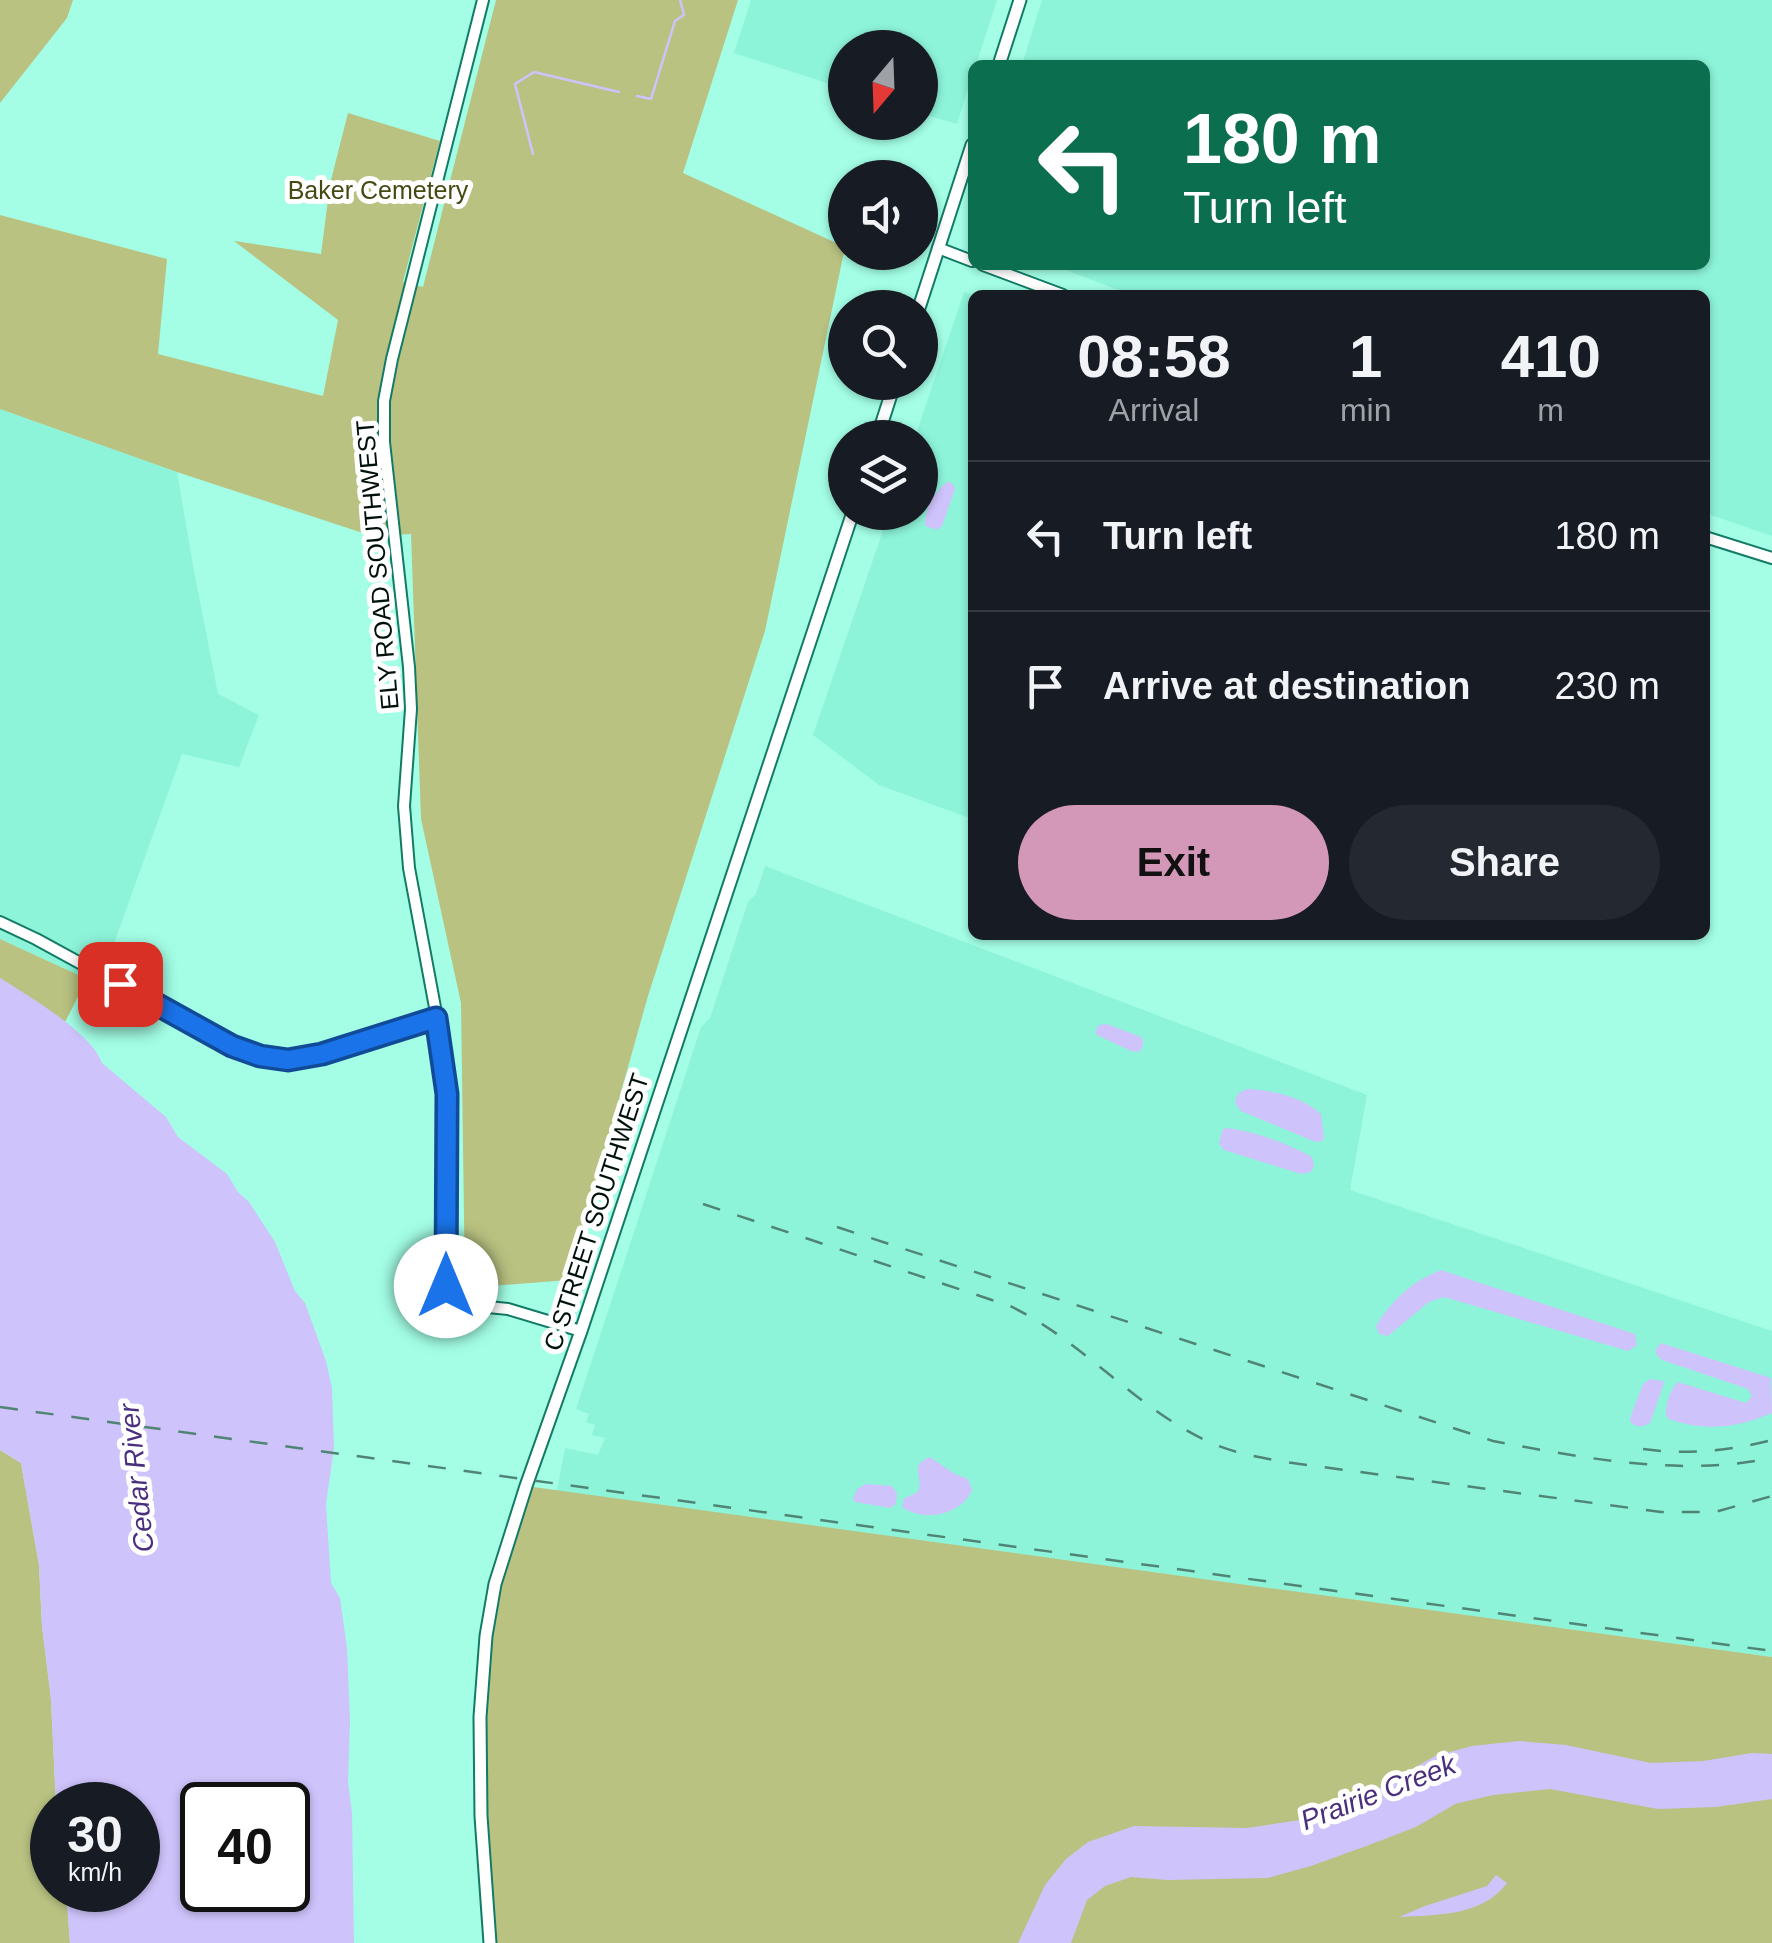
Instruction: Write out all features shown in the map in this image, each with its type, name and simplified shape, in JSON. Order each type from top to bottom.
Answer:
[{"type":"main road","points":[[1000,60],[1020,0]]},
{"type":"main road","points":[[938,248],[968,156]]},
{"type":"main road","name":"C STREET SOUTHWEST","points":[[490,1943],[480,1717],[488,1621],[500,1568],[847,530]]},
{"type":"street","name":"ELY ROAD SOUTHWEST","points":[[483,0],[384,401],[384,442],[410,667],[404,806],[409,868],[447,1094],[445,1279],[452,1298],[472,1305],[508,1309],[581,1331]]},
{"type":"street","points":[[938,248],[968,259]]},
{"type":"street","points":[[996,270],[1050,290]]},
{"type":"street","points":[[1710,539],[1772,558]]},
{"type":"street","points":[[0,922],[232,1046],[260,1056],[303,1059],[436,1018]]},
{"type":"shaded area","points":[[751,0],[997,0],[978,60],[968,60],[968,89],[957,124],[938,118],[938,30],[828,30],[828,83],[734,53]]},
{"type":"shaded area","points":[[1042,0],[1772,0],[1772,536],[1710,515],[1710,290],[1118,290],[1066,270],[1710,270],[1710,60],[1024,60]]},
{"type":"shaded area","points":[[964,292],[968,293],[968,818],[879,785],[813,735],[883,530],[938,530],[938,420],[921,420],[928,400],[938,400],[938,369]]},
{"type":"shaded area","points":[[0,409],[177,472],[218,694],[259,715],[239,767],[182,754],[108,960],[87,979],[0,939]]},
{"type":"shaded area","points":[[765,866],[1367,1095],[1350,1190],[1772,1331],[1772,1657],[557,1491],[565,1448],[598,1455],[605,1438],[592,1435],[595,1425],[586,1422],[589,1414],[576,1409],[701,1027],[710,1018],[748,902],[756,894]]},
{"type":"green space","points":[[0,0],[73,0],[67,18],[0,103]]},
{"type":"green space","name":"Baker Cemetery","points":[[496,0],[738,0],[683,173],[828,239],[828,270],[840,270],[836,290],[828,290],[828,329],[765,631],[648,996],[568,1280],[465,1288],[461,1003],[421,819],[411,534],[372,536],[0,409],[0,215],[167,259],[158,354],[323,396],[338,320],[234,241],[321,254],[330,184],[348,113],[440,141],[403,282],[423,287]]},
{"type":"green space","points":[[0,939],[87,979],[65,1022],[0,978]]},
{"type":"green space","points":[[0,1450],[21,1463],[39,1565],[51,1699],[55,1782],[30,1782],[30,1912],[68,1912],[70,1943],[0,1943]]},
{"type":"green space","points":[[526,1486],[1772,1657],[1772,1943],[490,1943],[481,1816],[488,1621]]},
{"type":"water","points":[[947,482],[955,489],[938,529],[938,491]]},
{"type":"water","name":"Cedar River","points":[[0,978],[42,1004],[86,1039],[102,1063],[166,1117],[178,1137],[227,1174],[275,1242],[295,1291],[305,1303],[332,1388],[334,1448],[326,1504],[331,1583],[340,1598],[347,1648],[354,1943],[70,1943],[68,1912],[160,1912],[160,1782],[55,1782],[39,1565],[21,1463],[0,1450]]},
{"type":"water","points":[[1107,1024],[1141,1037],[1143,1045],[1139,1052],[1097,1035],[1099,1025]]},
{"type":"water","points":[[1248,1089],[1287,1096],[1314,1108],[1321,1114],[1324,1138],[1321,1142],[1313,1141],[1241,1111],[1236,1097]]},
{"type":"water","points":[[1225,1128],[1293,1147],[1312,1157],[1314,1166],[1311,1172],[1301,1174],[1224,1150],[1219,1144]]},
{"type":"water","points":[[1441,1270],[1635,1334],[1637,1345],[1628,1351],[1444,1297],[1429,1302],[1388,1336],[1379,1334],[1376,1326],[1396,1300]]},
{"type":"water","points":[[1661,1343],[1771,1378],[1772,1413],[1721,1426],[1695,1426],[1669,1419],[1667,1403],[1678,1382],[1746,1403],[1752,1396],[1748,1389],[1662,1360],[1656,1354]]},
{"type":"water","points":[[1650,1379],[1664,1383],[1650,1423],[1636,1426],[1631,1415],[1643,1384]]},
{"type":"water","points":[[930,1457],[968,1479],[972,1490],[951,1511],[930,1515],[911,1512],[902,1507],[904,1498],[918,1491],[919,1464]]},
{"type":"water","points":[[866,1484],[892,1486],[897,1493],[896,1504],[890,1508],[855,1502],[857,1489]]},
{"type":"water","name":"Prairie Creek","points":[[1519,1741],[1566,1745],[1651,1763],[1772,1754],[1772,1799],[1716,1807],[1658,1809],[1550,1789],[1493,1795],[1455,1804],[1416,1827],[1267,1878],[1131,1877],[1105,1886],[1087,1900],[1071,1943],[1018,1943],[1045,1885],[1066,1859],[1088,1842],[1134,1826],[1247,1828],[1306,1819],[1364,1797],[1435,1756],[1472,1746]]},
{"type":"water","points":[[1496,1875],[1507,1883],[1497,1894],[1472,1908],[1399,1917],[1487,1886]]},
{"type":"waterway","points":[[637,96],[651,99],[675,21],[684,15],[680,0]]},
{"type":"waterway","points":[[533,154],[515,84],[534,72],[619,92]]},
{"type":"railway","points":[[703,1204],[1010,1306],[1061,1337],[1182,1428],[1237,1452],[1285,1462],[1661,1512],[1715,1512],[1772,1496]]},
{"type":"railway","points":[[837,1227],[1493,1441],[1632,1463],[1702,1466],[1772,1458]]},
{"type":"railway","points":[[0,1407],[1772,1651]]},
{"type":"railway","points":[[1643,1449],[1708,1451],[1772,1440]]},
{"type":"route","points":[[120,984],[232,1046],[288,1060],[322,1054],[436,1018],[447,1094],[446,1286]]}]
